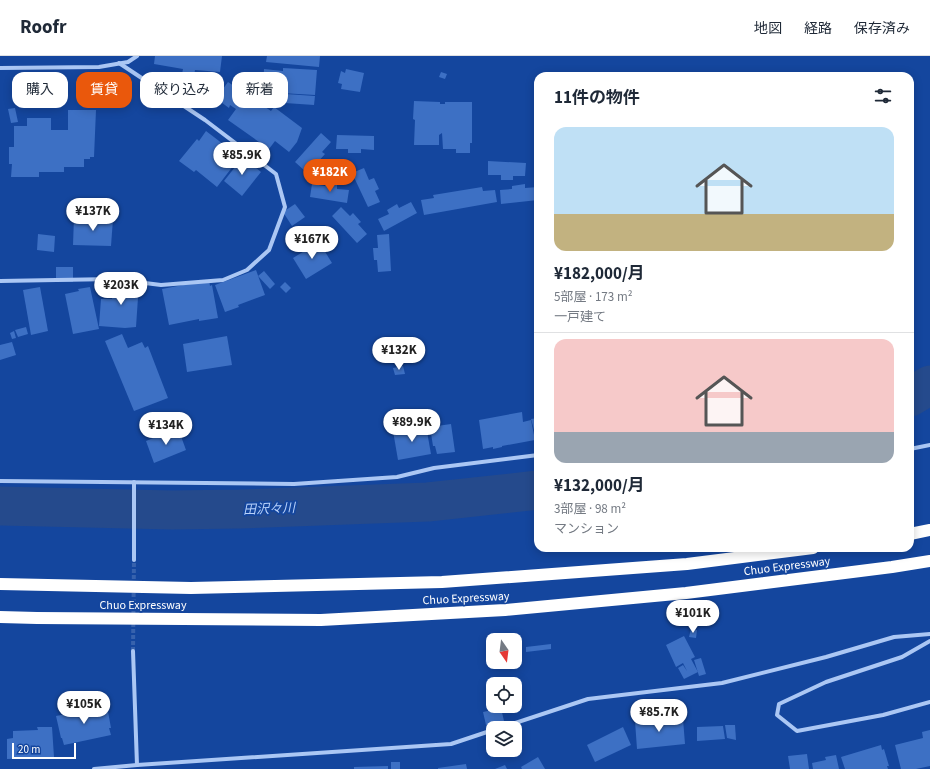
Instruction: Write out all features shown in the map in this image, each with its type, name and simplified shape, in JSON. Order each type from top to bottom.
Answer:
[{"type":"highway","points":[[914,533],[930,530]]},
{"type":"highway","name":"Chuo Expressway","points":[[0,584],[191,588],[442,582],[687,564],[782,552]]},
{"type":"highway","name":"Chuo Expressway","points":[[0,617],[321,620],[505,610],[686,593],[892,568],[930,561]]},
{"type":"street","points":[[0,68],[99,67],[128,62],[137,56]]},
{"type":"street","points":[[0,281],[113,279],[161,285],[223,280],[247,270],[268,250],[285,207],[276,174],[205,120],[119,63]]},
{"type":"street","points":[[914,448],[930,445]]},
{"type":"street","points":[[0,481],[294,484],[397,477],[434,468],[534,456]]},
{"type":"street","points":[[134,482],[134,560]]},
{"type":"street","points":[[522,721],[588,700],[722,683],[826,657],[894,637],[930,634]]},
{"type":"street","points":[[930,641],[902,657],[826,682],[779,704],[777,715],[797,731],[883,715],[930,702]]},
{"type":"street","points":[[133,651],[137,765]]},
{"type":"street","points":[[94,769],[451,744],[486,732]]},
{"type":"building","points":[[155,56],[222,56],[220,72],[195,70],[195,72],[182,72],[183,69],[154,64]]},
{"type":"building","points":[[267,56],[320,56],[319,67],[266,62]]},
{"type":"building","points":[[283,68],[317,70],[315,95],[288,93],[288,72],[264,72],[264,69],[283,71]]},
{"type":"building","points":[[346,69],[364,73],[360,92],[341,89],[342,84],[338,83],[341,71],[345,73]]},
{"type":"building","points":[[441,72],[447,74],[445,79],[439,77]]},
{"type":"building","points":[[228,82],[232,85],[232,106],[230,105],[229,108],[224,104],[224,87]]},
{"type":"building","points":[[288,94],[315,96],[314,105],[288,103]]},
{"type":"building","points":[[414,101],[440,102],[440,104],[445,104],[445,102],[472,102],[472,143],[470,143],[470,153],[456,153],[456,149],[443,149],[442,133],[439,135],[439,145],[414,145]]},
{"type":"building","points":[[15,108],[18,122],[11,123],[8,109]]},
{"type":"building","points":[[234,108],[267,108],[271,111],[275,108],[302,128],[297,142],[289,152],[275,141],[269,149],[228,120],[236,109]]},
{"type":"building","points":[[68,110],[96,110],[94,157],[84,159],[84,167],[64,167],[64,172],[39,172],[39,177],[11,177],[12,164],[9,164],[9,147],[14,147],[14,126],[27,126],[27,118],[51,118],[51,130],[68,130]]},
{"type":"building","points":[[206,131],[240,157],[217,187],[196,170],[194,172],[179,161],[197,139],[199,141]]},
{"type":"building","points":[[321,133],[331,142],[322,152],[325,154],[316,164],[313,161],[305,171],[295,162]]},
{"type":"building","points":[[337,135],[374,136],[374,150],[361,149],[361,153],[348,153],[348,149],[336,149]]},
{"type":"building","points":[[243,157],[261,172],[242,196],[224,181]]},
{"type":"building","points":[[488,161],[526,163],[525,176],[513,176],[513,180],[501,180],[501,175],[488,175]]},
{"type":"building","points":[[364,168],[369,180],[374,178],[379,189],[375,191],[380,202],[368,207],[352,173]]},
{"type":"building","points":[[325,183],[337,184],[337,189],[349,190],[347,203],[310,197],[312,184],[325,186]]},
{"type":"building","points":[[525,184],[525,188],[534,187],[534,200],[501,204],[500,190],[512,189],[512,186]]},
{"type":"building","points":[[482,187],[483,191],[495,190],[497,202],[424,215],[421,200],[434,198],[433,195]]},
{"type":"building","points":[[411,202],[417,213],[384,231],[378,219],[389,214],[387,210],[397,204],[399,208]]},
{"type":"building","points":[[295,204],[305,217],[292,226],[283,212]]},
{"type":"building","points":[[341,207],[350,216],[353,213],[361,222],[358,224],[367,234],[357,243],[332,216]]},
{"type":"building","points":[[74,217],[113,219],[111,246],[73,245]]},
{"type":"building","points":[[38,234],[55,236],[54,252],[37,250]]},
{"type":"building","points":[[389,234],[391,271],[378,272],[377,260],[374,260],[373,248],[378,248],[377,235]]},
{"type":"building","points":[[319,242],[332,263],[306,279],[293,258]]},
{"type":"building","points":[[56,267],[73,267],[73,282],[56,282]]},
{"type":"building","points":[[256,270],[265,295],[238,305],[239,307],[225,312],[215,285]]},
{"type":"building","points":[[264,271],[275,284],[270,289],[258,276]]},
{"type":"building","points":[[209,280],[210,286],[212,285],[218,318],[199,321],[199,319],[169,325],[162,289]]},
{"type":"building","points":[[113,281],[139,283],[136,327],[125,328],[99,326],[101,299],[112,299]]},
{"type":"building","points":[[285,282],[291,288],[286,293],[280,287]]},
{"type":"building","points":[[40,287],[48,331],[31,335],[23,290]]},
{"type":"building","points":[[90,287],[99,329],[73,334],[65,294],[79,291],[78,289]]},
{"type":"building","points":[[26,327],[28,334],[18,337],[15,330]]},
{"type":"building","points":[[14,331],[16,338],[12,339],[10,333]]},
{"type":"building","points":[[122,334],[128,348],[142,342],[145,348],[148,346],[168,398],[134,411],[105,341]]},
{"type":"building","points":[[227,336],[232,365],[187,372],[183,344]]},
{"type":"building","points":[[12,342],[16,355],[0,360],[0,345]]},
{"type":"building","points":[[403,366],[405,374],[395,375],[393,368]]},
{"type":"building","points":[[522,412],[523,422],[531,420],[534,440],[493,449],[493,447],[483,449],[479,420]]},
{"type":"building","points":[[531,419],[534,419],[534,430]]},
{"type":"building","points":[[451,424],[455,452],[437,454],[435,446],[433,446],[430,427]]},
{"type":"building","points":[[426,426],[431,454],[398,460],[393,431]]},
{"type":"building","points":[[178,428],[186,450],[154,463],[146,441]]},
{"type":"building","points":[[691,629],[697,630],[696,638],[689,637]]},
{"type":"building","points":[[684,636],[695,657],[691,659],[698,672],[684,679],[678,668],[683,665],[687,671],[683,663],[676,667],[666,645]]},
{"type":"building","points":[[551,644],[551,649],[526,652],[526,647]]},
{"type":"building","points":[[701,658],[706,674],[699,676],[694,660]]},
{"type":"building","points":[[107,706],[111,735],[64,745],[56,716]]},
{"type":"building","points":[[483,712],[502,713],[504,721],[486,721],[486,725]]},
{"type":"building","points":[[651,719],[651,722],[683,719],[685,744],[637,749],[635,721]]},
{"type":"building","points":[[725,725],[735,725],[736,740],[727,738]]},
{"type":"building","points":[[723,726],[725,739],[697,741],[697,727]]},
{"type":"building","points":[[37,727],[52,727],[54,757],[7,759],[7,739],[13,738],[13,731],[38,730]]},
{"type":"building","points":[[623,727],[631,745],[595,762],[587,745]]},
{"type":"building","points":[[930,730],[930,766],[916,769],[901,769],[895,745],[923,738],[922,732]]},
{"type":"building","points":[[881,745],[882,750],[884,749],[889,766],[887,766],[888,769],[845,769],[841,757]]},
{"type":"building","points":[[807,754],[809,769],[790,769],[788,756]]},
{"type":"building","points":[[836,755],[839,769],[813,769],[812,763],[826,760],[825,757]]},
{"type":"building","points":[[538,757],[545,769],[522,769],[521,767]]},
{"type":"building","points":[[391,762],[400,762],[400,769],[391,769]]},
{"type":"building","points":[[466,764],[467,769],[438,769],[438,768]]},
{"type":"building","points":[[505,765],[507,769],[495,769]]},
{"type":"building","points":[[388,766],[388,769],[354,769],[354,767]]},
{"type":"waterway","name":"田沢々川","points":[[914,395],[930,385]]},
{"type":"waterway","name":"田沢々川","points":[[0,506],[172,510],[240,509],[428,502],[534,490]]},
{"type":"tunnel","points":[[133,651],[134,560]]}]
